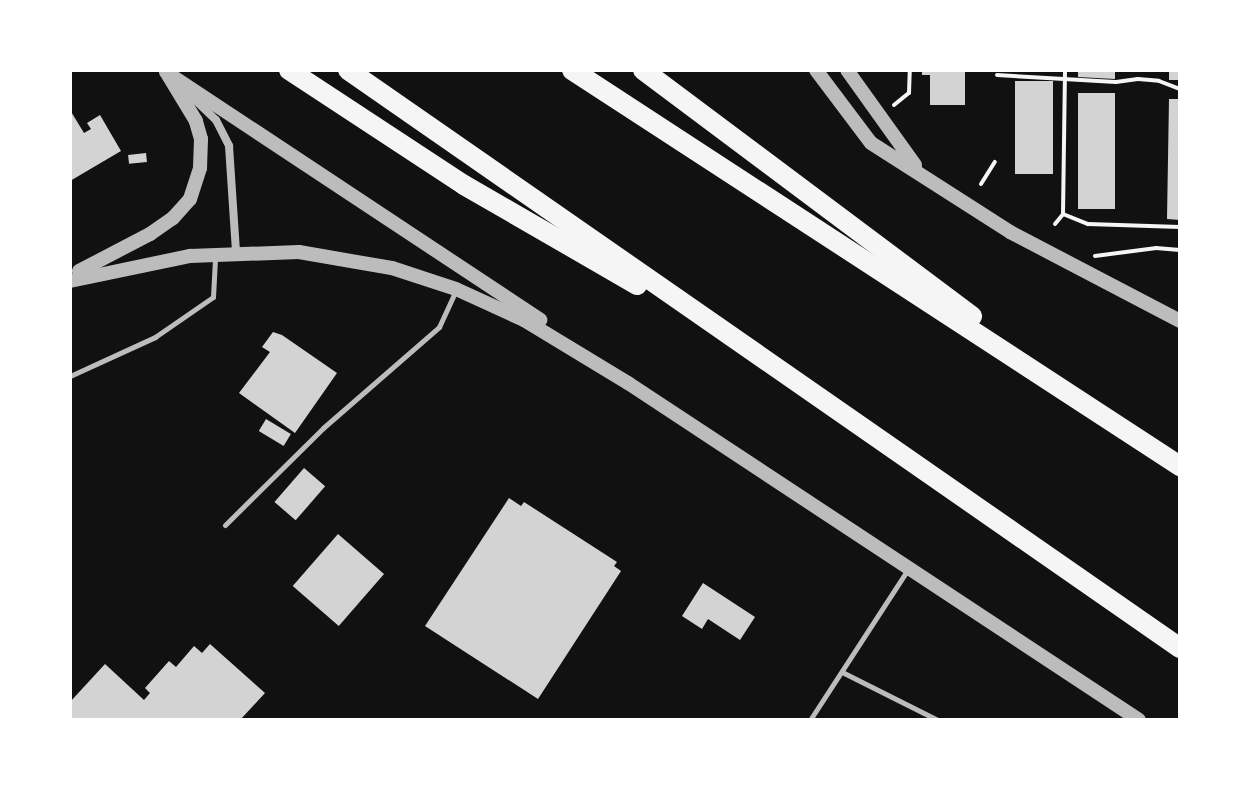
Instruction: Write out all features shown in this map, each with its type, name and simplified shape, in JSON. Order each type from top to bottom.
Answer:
[{"type":"highway","points":[[289,70],[464,185],[762,357]]},
{"type":"highway","points":[[348,70],[1180,648]]},
{"type":"highway","points":[[572,70],[1180,466]]},
{"type":"highway","points":[[643,70],[1123,429]]},
{"type":"street","points":[[816,70],[871,143],[917,169],[958,201],[1180,321]]},
{"type":"street","points":[[847,70],[917,169]]},
{"type":"street","points":[[164,71],[216,120],[229,146],[234,174],[236,252]]},
{"type":"street","points":[[70,278],[150,234],[173,218],[190,199],[200,168],[201,139],[196,121],[164,71]]},
{"type":"street","points":[[164,71],[548,324],[628,383]]},
{"type":"street","points":[[70,278],[137,265],[236,252],[330,256],[392,268],[456,289],[524,320],[628,383],[1139,720]]},
{"type":"lane","points":[[70,376],[155,337],[213,297],[215,253]]},
{"type":"lane","points":[[225,525],[323,428],[439,327],[456,289]]},
{"type":"lane","points":[[810,720],[909,568]]},
{"type":"lane","points":[[842,672],[938,720]]},
{"type":"path","points":[[893,106],[909,93],[910,70]]},
{"type":"path","points":[[1055,224],[1063,214],[1065,70]]},
{"type":"path","points":[[997,75],[1065,80],[1138,79],[1159,81],[1180,89]]},
{"type":"path","points":[[981,184],[995,162]]},
{"type":"path","points":[[1063,214],[1088,224],[1180,227]]},
{"type":"path","points":[[1065,261],[1156,248],[1180,250]]},
{"type":"building","points":[[922,70],[965,70],[965,105],[930,105],[930,75],[922,75]]},
{"type":"building","points":[[1078,70],[1115,70],[1115,79],[1078,77]]},
{"type":"building","points":[[1169,70],[1180,70],[1180,80],[1169,80]]},
{"type":"building","points":[[1015,81],[1053,81],[1053,174],[1015,174]]},
{"type":"building","points":[[1078,93],[1115,93],[1115,209],[1078,209]]},
{"type":"building","points":[[1169,99],[1180,99],[1180,220],[1167,219]]},
{"type":"building","points":[[70,110],[84,133],[91,129],[87,123],[100,115],[121,151],[70,181]]},
{"type":"building","points":[[146,153],[147,162],[129,164],[128,155]]},
{"type":"building","points":[[273,332],[337,373],[295,433],[239,393],[270,352],[262,347]]},
{"type":"building","points":[[266,419],[291,434],[284,446],[259,431]]},
{"type":"building","points":[[304,468],[325,486],[296,520],[274,502]]},
{"type":"building","points":[[509,498],[521,506],[524,502],[617,562],[614,566],[621,571],[538,699],[425,626]]},
{"type":"building","points":[[338,534],[384,574],[339,626],[293,586]]},
{"type":"building","points":[[703,583],[755,617],[740,640],[708,619],[702,629],[682,616]]},
{"type":"building","points":[[210,644],[265,693],[240,720],[70,720],[70,702],[105,664],[144,700],[150,693],[145,688],[169,661],[176,667],[194,646],[202,653]]}]
